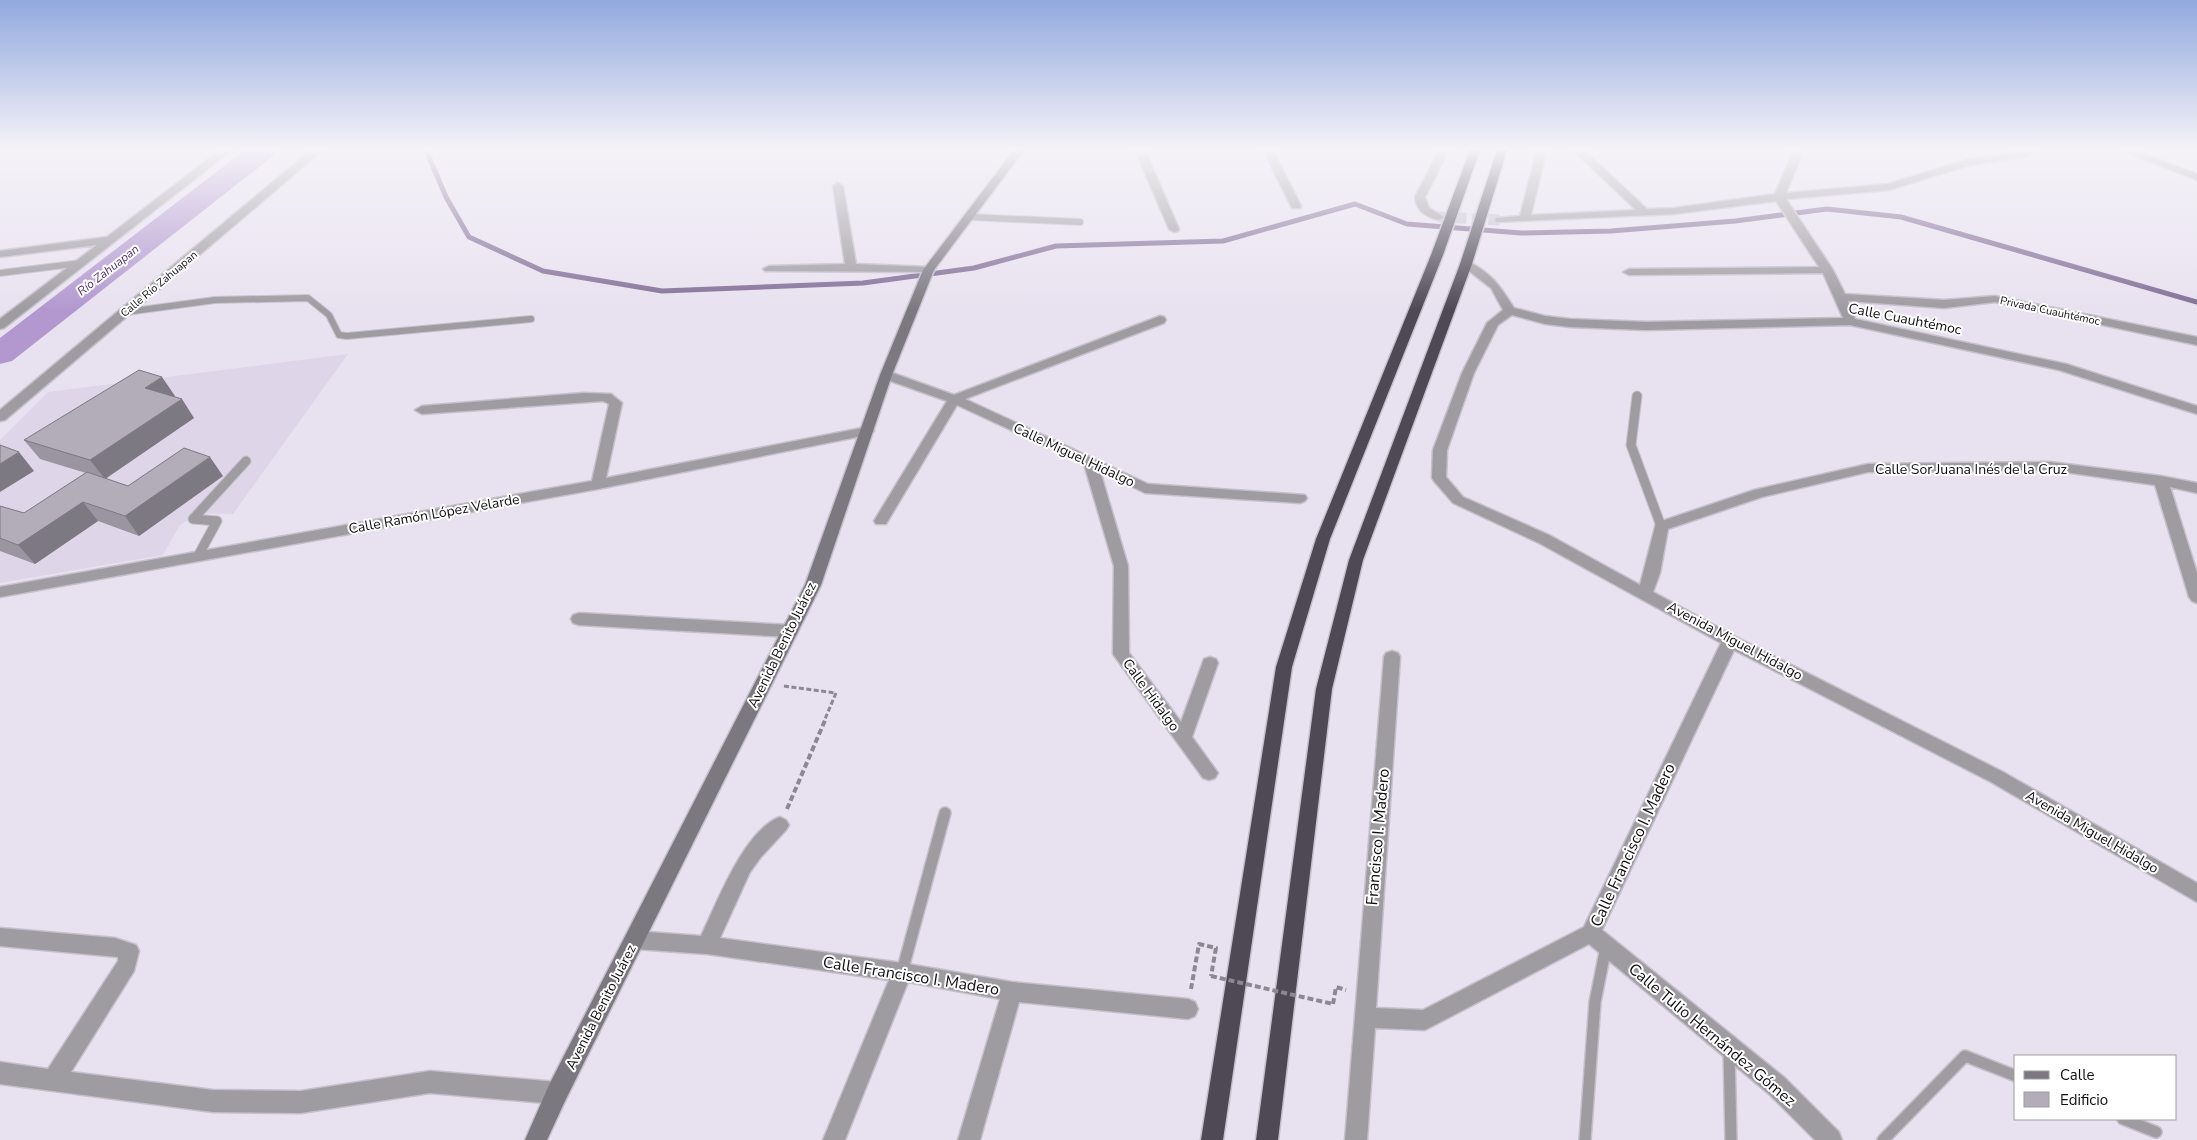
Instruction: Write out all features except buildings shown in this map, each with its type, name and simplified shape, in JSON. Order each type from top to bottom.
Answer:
[{"type":"highway","points":[[1212,1140],[1284,667],[1322,539],[1437,255],[1456,203]]},
{"type":"highway","points":[[1267,1140],[1324,689],[1356,560],[1466,264],[1485,203]]},
{"type":"main road","name":"Avenida Benito Juárez","points":[[536,1140],[813,585],[886,375],[928,270],[980,203]]},
{"type":"street","points":[[0,325],[158,203]]},
{"type":"street","name":"Calle Río Zahuapan","points":[[0,417],[255,203]]},
{"type":"street","points":[[841,203],[851,266]]},
{"type":"street","points":[[1163,203],[1174,229]]},
{"type":"street","points":[[1420,203],[1423,209],[1439,217]]},
{"type":"street","points":[[1525,219],[1529,203]]},
{"type":"street","points":[[1635,203],[1645,213]]},
{"type":"street","points":[[1500,220],[1645,213],[1727,203]]},
{"type":"street","points":[[1783,203],[1842,296],[1850,321]]},
{"type":"street","points":[[0,254],[111,240]]},
{"type":"street","points":[[1466,264],[1483,275],[1496,287],[1502,301],[1510,311]]},
{"type":"street","points":[[769,269],[809,266],[851,266],[928,270]]},
{"type":"street","points":[[1629,272],[1827,270]]},
{"type":"street","name":"Privada Cuauhtémoc","points":[[1842,296],[1944,304],[1995,300],[2197,341]]},
{"type":"street","name":"Calle Cuauhtémoc","points":[[1510,311],[1545,320],[1570,323],[1636,326],[1850,321],[2062,368],[2197,410]]},
{"type":"street","name":"Avenida Miguel Hidalgo","points":[[1510,311],[1493,323],[1468,373],[1440,450],[1439,478],[1458,500],[1544,539],[1730,641],[1997,777],[2197,893]]},
{"type":"street","points":[[881,521],[954,399],[1160,320]]},
{"type":"street","name":"Calle Miguel Hidalgo","points":[[886,375],[954,399],[1145,488],[1300,498]]},
{"type":"street","points":[[422,410],[584,397],[606,397],[616,403],[598,484]]},
{"type":"street","name":"Calle Ramón López Velarde","points":[[0,592],[598,484],[868,431]]},
{"type":"street","name":"Calle Hidalgo","points":[[1090,461],[1121,566],[1121,654],[1209,773]]},
{"type":"street","name":"Calle Sor Juana Inés de la Cruz","points":[[1661,526],[1759,493],[1868,468],[2050,466],[2162,481],[2197,488]]},
{"type":"street","points":[[2162,481],[2197,597]]},
{"type":"street","points":[[1645,593],[1652,573],[1661,526]]},
{"type":"street","points":[[579,619],[790,631]]},
{"type":"street","name":"Calle Francisco I. Madero","points":[[1364,1018],[1425,1020],[1598,940],[1730,641]]},
{"type":"street","name":"Francisco I. Madero","points":[[1356,1140],[1392,657]]},
{"type":"street","points":[[1183,740],[1210,663]]},
{"type":"street","points":[[707,945],[743,867],[754,851],[780,825]]},
{"type":"street","points":[[0,937],[115,947],[129,951],[126,964],[53,1080]]},
{"type":"street","name":"Calle Francisco I. Madero","points":[[636,940],[707,945],[902,972],[1012,992],[1188,1008]]},
{"type":"street","name":"Calle Tulio Hernández Gómez","points":[[1598,940],[1777,1086],[1831,1140]]},
{"type":"street","points":[[834,1140],[902,972]]},
{"type":"street","points":[[969,1140],[1012,992]]},
{"type":"street","points":[[0,1073],[223,1101],[301,1102],[430,1082],[558,1093]]},
{"type":"lane","points":[[970,217],[1080,222]]},
{"type":"lane","points":[[0,273],[81,263]]},
{"type":"lane","points":[[126,312],[214,300],[308,298],[330,315],[339,335],[347,336],[531,319]]},
{"type":"lane","points":[[1637,395],[1630,445],[1661,526]]},
{"type":"lane","points":[[198,556],[217,521],[194,519],[246,461]]},
{"type":"lane","points":[[902,972],[945,813]]},
{"type":"lane","points":[[1585,1140],[1598,940]]},
{"type":"lane","points":[[1729,1047],[1731,1140]]},
{"type":"lane","points":[[1884,1140],[1965,1056],[2014,1075]]},
{"type":"lane","points":[[2126,1120],[2156,1132]]},
{"type":"path","points":[[763,684],[836,693],[780,825]]},
{"type":"path","points":[[1193,976],[1199,944],[1216,948],[1211,976],[1333,1004],[1336,986]]},
{"type":"shaded area","points":[[348,354],[233,514],[201,513],[180,525],[163,555],[0,583],[0,440],[48,392]]},
{"type":"waterway","name":"Río Zahuapan","points":[[0,354],[194,203]]},
{"type":"waterway","points":[[450,203],[469,237],[543,271],[662,291],[863,283],[974,268],[1056,246],[1223,241],[1355,204],[1407,224],[1521,233],[1611,231],[1735,221],[1827,209],[1901,217],[2197,302]]},
{"type":"tunnel","points":[[1439,217],[1500,220]]}]
